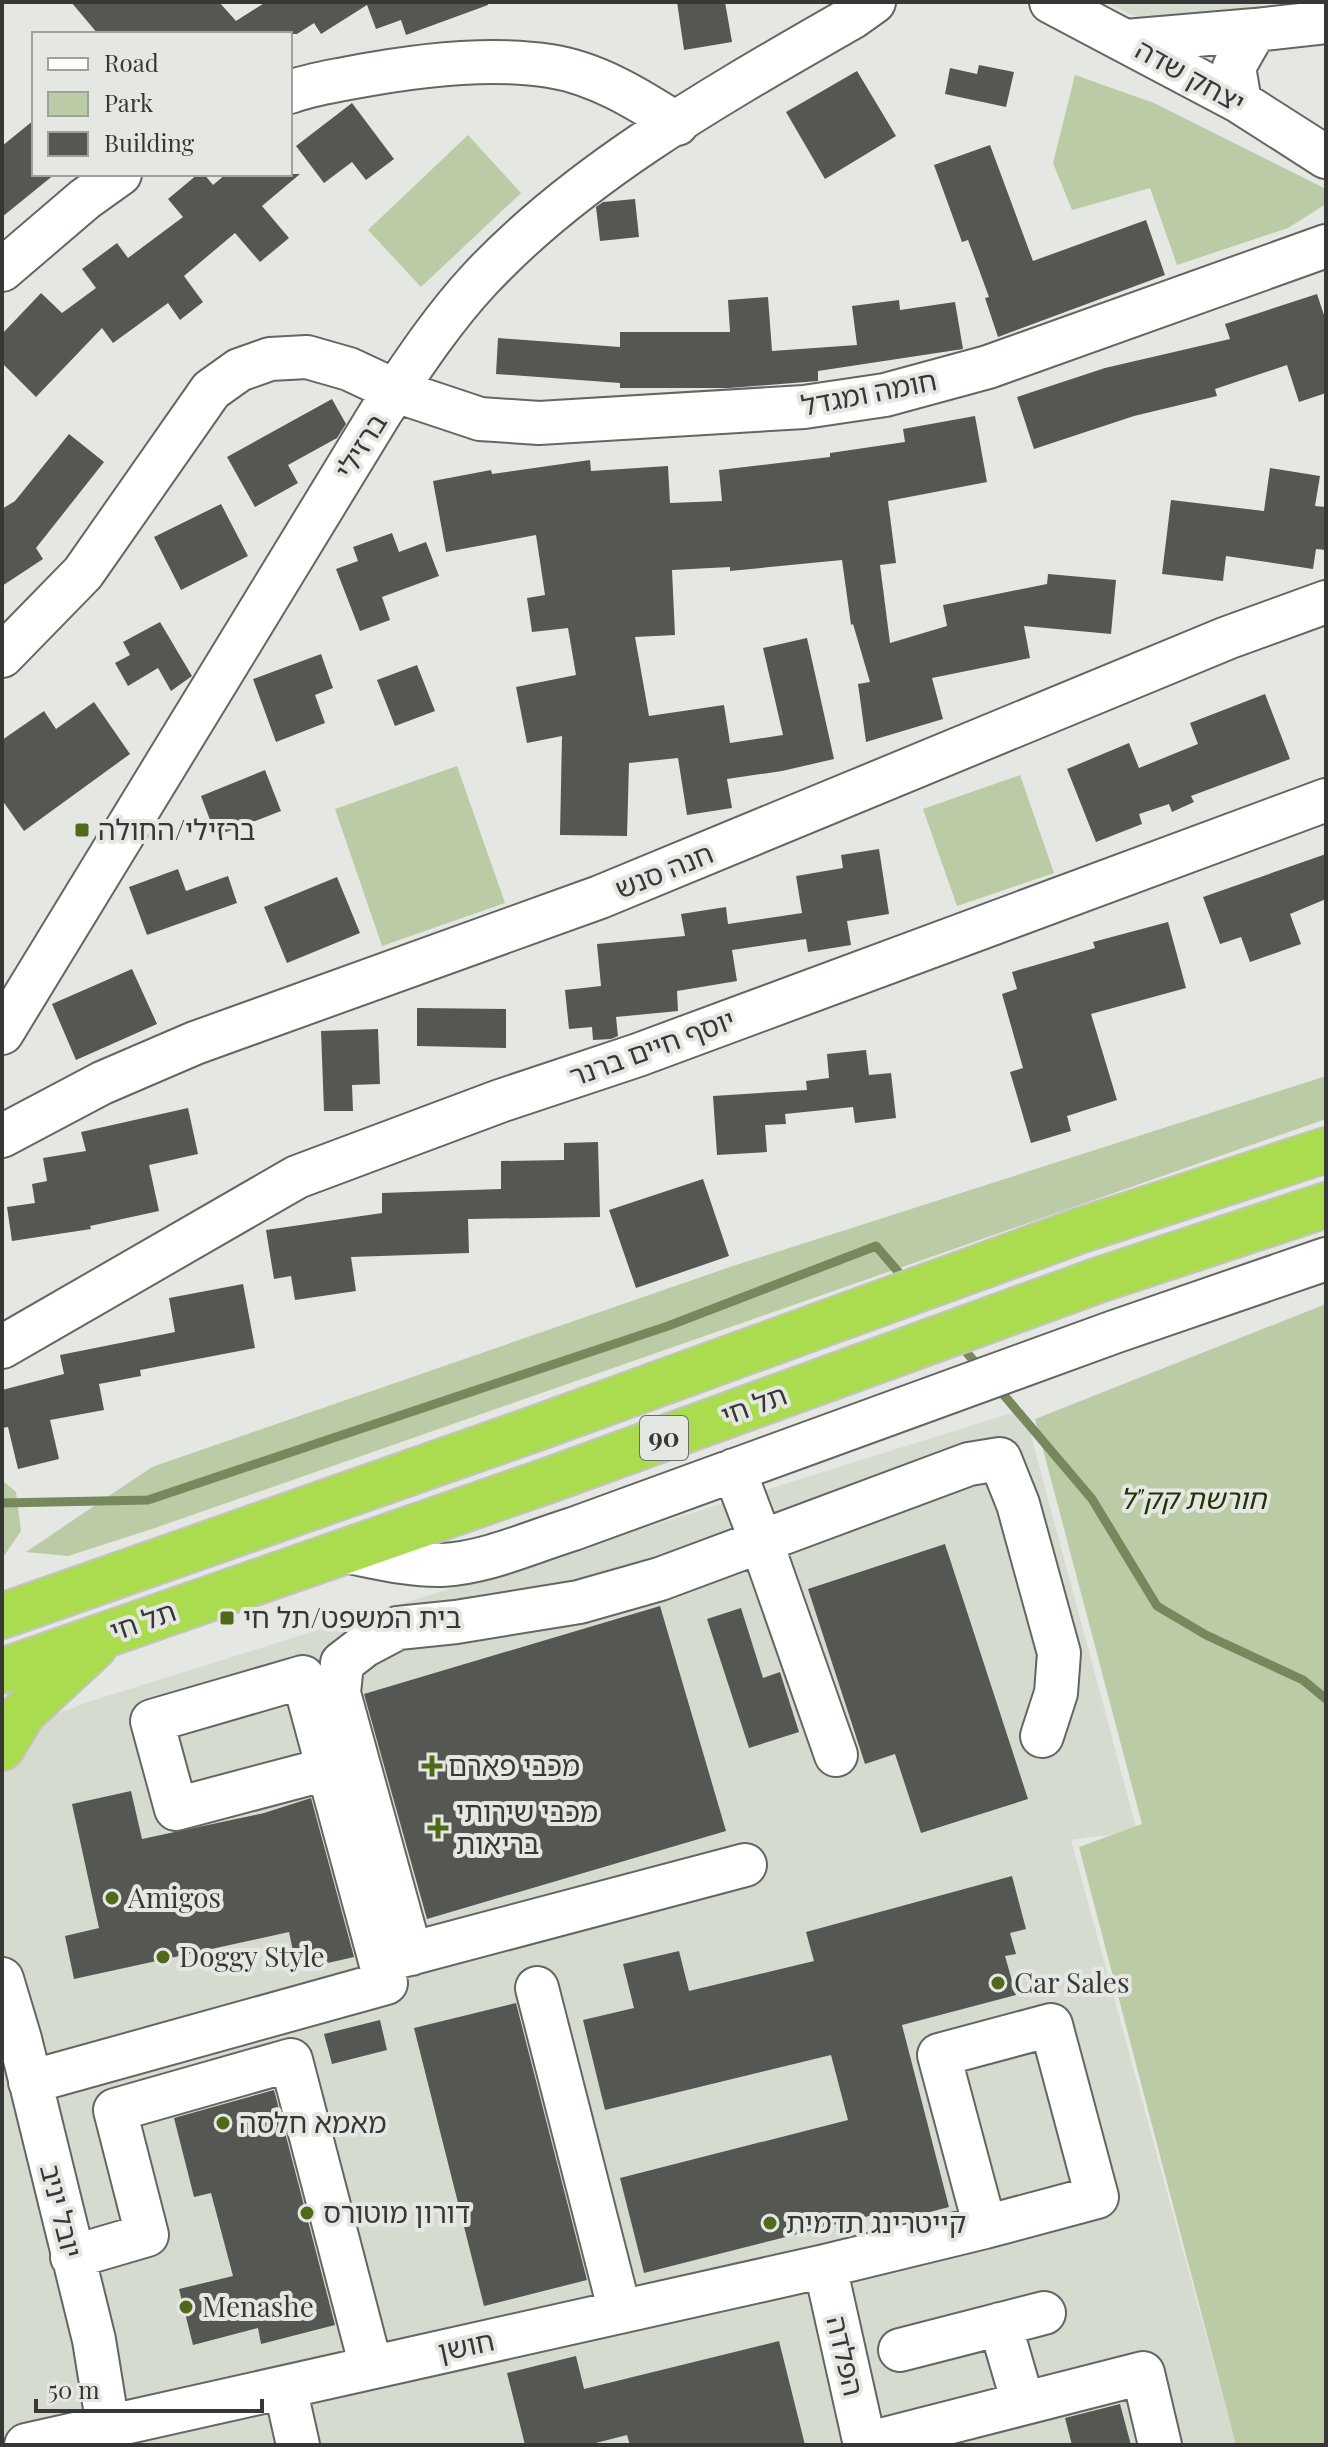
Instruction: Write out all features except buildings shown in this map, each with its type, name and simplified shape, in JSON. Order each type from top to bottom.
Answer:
[{"type":"highway","name":"תל חי","points":[[2,1616],[552,1423],[1066,1236],[1326,1150]]},
{"type":"highway","name":"תל חי","points":[[2,1671],[555,1478],[1096,1281],[1326,1205]]},
{"type":"highway","points":[[2,1590],[73,1589]]},
{"type":"highway","points":[[2,1748],[23,1713],[112,1631]]},
{"type":"street","name":"ברזילי","points":[[2,1033],[396,391],[432,336],[480,279],[561,205],[609,168],[874,2]]},
{"type":"street","name":"יצחק שדה","points":[[1051,2],[1240,102],[1326,157]]},
{"type":"street","points":[[1126,41],[1326,22]]},
{"type":"street","points":[[1240,102],[1234,67],[1255,30]]},
{"type":"street","points":[[292,92],[393,69],[476,62],[551,66],[605,83],[645,103],[677,124]]},
{"type":"street","points":[[2,270],[85,199],[117,176]]},
{"type":"street","name":"חומה ומגדל","points":[[2,656],[83,573],[211,390],[239,370],[270,359],[307,357],[349,369],[396,391],[480,419],[539,423],[804,407],[885,395],[988,367],[1326,246]]},
{"type":"street","name":"חנה סנש","points":[[2,1136],[102,1083],[195,1043],[600,897],[1227,638],[1326,602]]},
{"type":"street","name":"יוסף חיים ברנר","points":[[2,1347],[297,1177],[500,1101],[653,1050],[1326,800]]},
{"type":"street","points":[[344,1551],[404,1562],[443,1565],[486,1557],[573,1529],[1099,1337],[1326,1259]]},
{"type":"street","points":[[30,2082],[386,1983],[395,1958],[339,1693],[342,1663],[364,1646],[398,1628],[579,1602],[660,1579],[969,1464],[1000,1459],[1018,1504],[1059,1653],[1056,1693],[1042,1736]]},
{"type":"street","points":[[734,1470],[836,1755]]},
{"type":"street","points":[[327,1769],[395,1958]]},
{"type":"street","points":[[395,1958],[745,1865]]},
{"type":"street","name":"יובל יניב","points":[[2,1979],[94,2340],[109,2436]]},
{"type":"street","points":[[537,1988],[620,2312]]},
{"type":"street","name":"חושן","points":[[26,2445],[109,2436],[285,2387],[825,2266],[985,2227],[1097,2197],[1051,2025],[939,2055],[985,2227]]},
{"type":"street","points":[[72,2257],[147,2235],[115,2110],[291,2060],[371,2367]]},
{"type":"street","name":"הפלדה","points":[[825,2266],[865,2444]]},
{"type":"street","points":[[900,2350],[1044,2313]]},
{"type":"street","points":[[1000,2324],[1023,2403]]},
{"type":"street","points":[[865,2444],[985,2430],[1023,2403],[1143,2373],[1160,2445]]},
{"type":"street","points":[[285,2387],[298,2445]]},
{"type":"shaded area","points":[[1104,2],[1266,2],[1220,32],[1176,35]]},
{"type":"shaded area","points":[[1024,1409],[1137,1831],[1071,1840],[1236,2445],[2,2445],[2,1735],[88,1702]]},
{"type":"green space","points":[[1075,75],[1154,103],[1326,189],[1326,204],[1288,228],[1177,265],[1150,188],[1072,210],[1053,163]]},
{"type":"green space","points":[[468,135],[521,193],[421,287],[368,230]]},
{"type":"green space","points":[[457,766],[505,903],[382,946],[335,809]]},
{"type":"green space","points":[[1020,775],[1054,873],[957,906],[923,809]]},
{"type":"green space","points":[[1326,1076],[1326,1119],[152,1529],[68,1556],[26,1552],[152,1467],[733,1266]]},
{"type":"green space","name":"חורשת קק\"ל","points":[[1326,1304],[1326,2445],[1236,2445],[1079,1847],[1142,1824],[1035,1419]]},
{"type":"green space","points":[[2,1480],[16,1492],[21,1531],[2,1559]]},
{"type":"waterway","points":[[2,1503],[148,1500],[668,1326],[876,1246],[907,1282]]},
{"type":"waterway","points":[[960,1345],[982,1370]]},
{"type":"waterway","points":[[997,1387],[1092,1499],[1157,1606],[1206,1635],[1303,1680],[1326,1699]]},
{"type":"place","name":"ברזילי/החולה","points":[[82,830]]},
{"type":"place","name":"בית המשפט/תל חי","points":[[227,1618]]},
{"type":"place","name":"מכבי פארם","points":[[432,1766]]},
{"type":"place","name":"מכבי שירותי בריאות","points":[[438,1828]]},
{"type":"place","name":"Amigos","points":[[112,1898]]},
{"type":"place","name":"Doggy Style","points":[[163,1957]]},
{"type":"place","name":"Car Sales","points":[[998,1983]]},
{"type":"place","name":"מאמא חלסה","points":[[223,2123]]},
{"type":"place","name":"דורון מוטורס","points":[[307,2213]]},
{"type":"place","name":"קייטרינג תדמית","points":[[770,2223]]},
{"type":"place","name":"Menashe","points":[[186,2307]]}]
